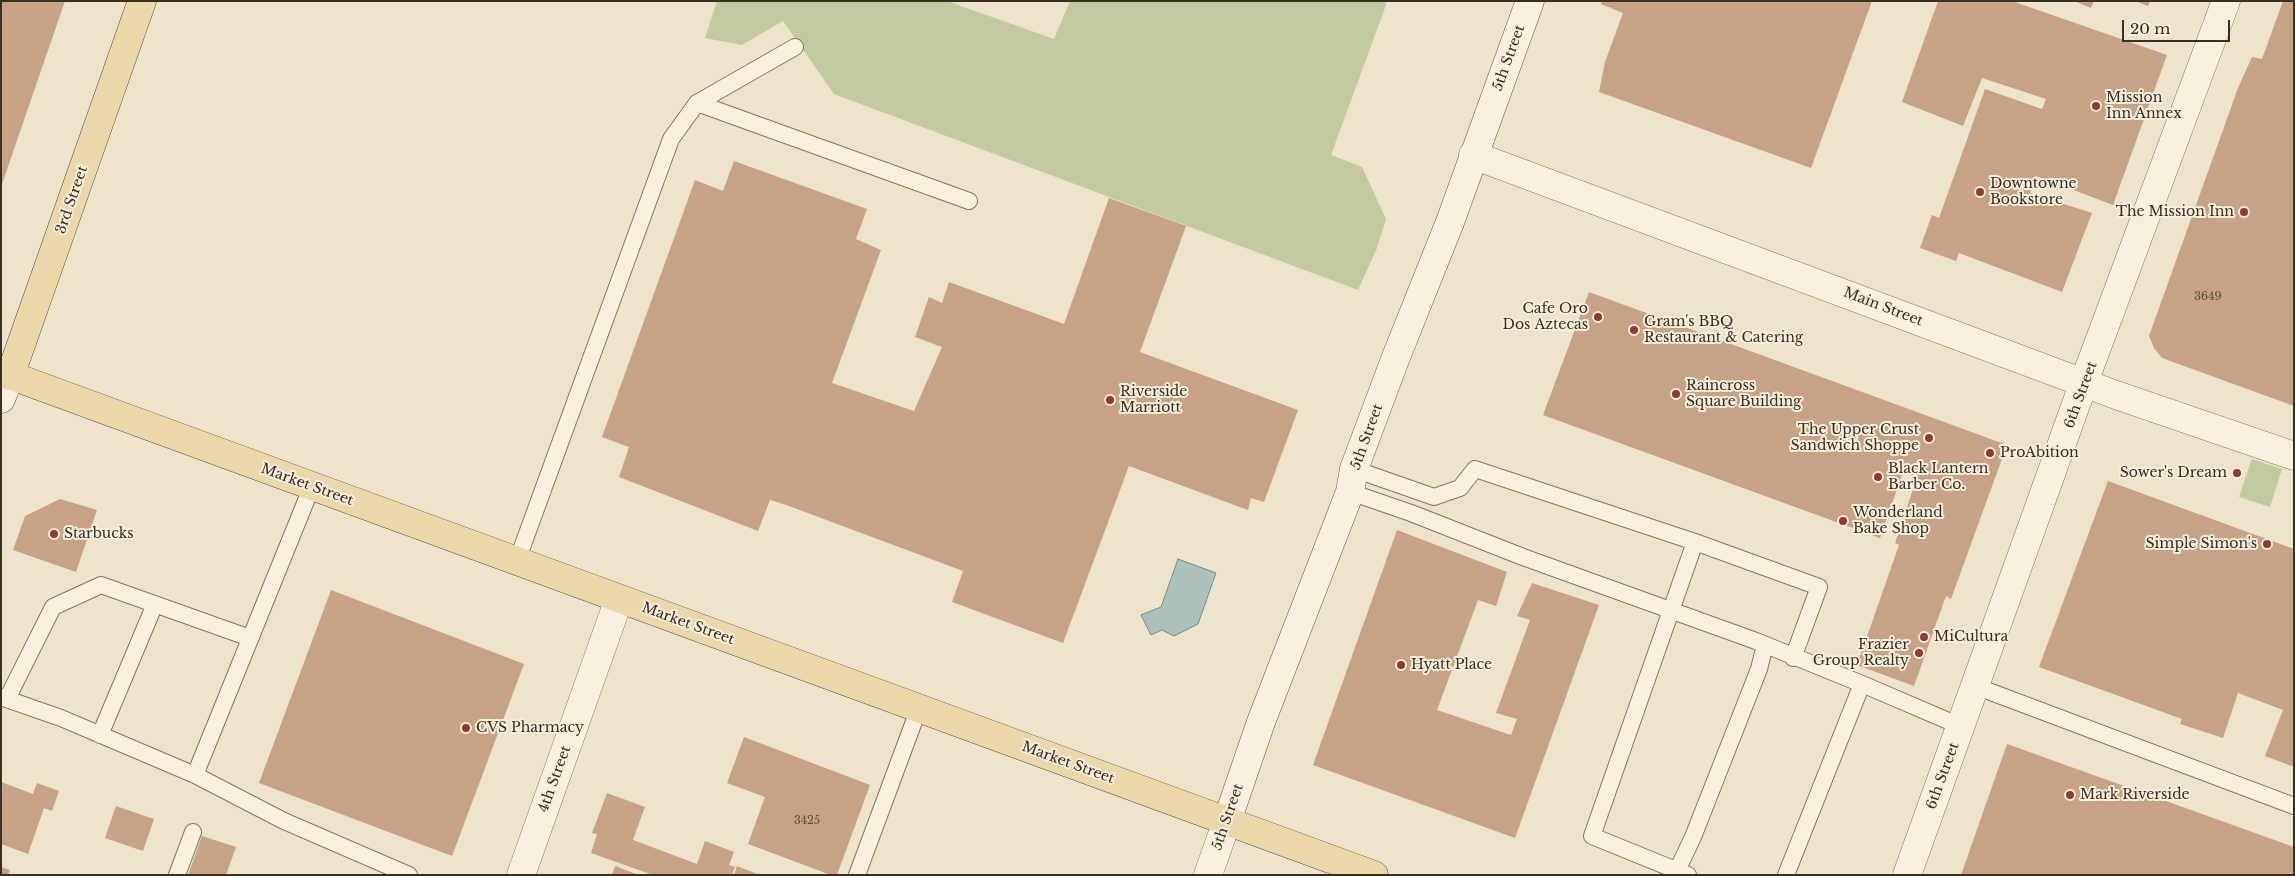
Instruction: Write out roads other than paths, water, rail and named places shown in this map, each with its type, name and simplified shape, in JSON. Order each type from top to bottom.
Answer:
[{"type":"main road","name":"3rd Street","points":[[4,382],[142,1]]},
{"type":"main road","name":"Market Street","points":[[4,382],[312,486],[1374,875]]},
{"type":"street","name":"5th Street","points":[[1208,875],[1261,722],[1530,1]]},
{"type":"street","name":"6th Street","points":[[1907,875],[2084,382],[2226,1]]},
{"type":"street","name":"Main Street","points":[[1473,155],[2084,382],[2294,456]]},
{"type":"street","name":"4th Street","points":[[521,875],[619,598]]},
{"type":"lane","points":[[517,561],[671,140],[697,103],[795,47]]},
{"type":"lane","points":[[697,103],[969,201]]},
{"type":"lane","points":[[1352,481],[1434,497],[1460,488],[1476,470],[1694,542],[1819,586],[1793,658]]},
{"type":"lane","points":[[1352,481],[1411,513],[1523,557],[1672,609],[1765,645],[1960,726]]},
{"type":"lane","points":[[194,775],[312,486]]},
{"type":"lane","points":[[1694,542],[1592,836],[1680,874],[1759,669],[1765,645]]},
{"type":"lane","points":[[250,638],[102,585],[53,606],[4,698],[61,718],[194,775],[284,820],[409,875]]},
{"type":"lane","points":[[100,735],[155,604]]},
{"type":"lane","points":[[1786,875],[1862,684]]},
{"type":"lane","points":[[1975,686],[2294,806]]},
{"type":"lane","points":[[857,875],[919,708]]},
{"type":"lane","points":[[177,875],[193,832]]},
{"type":"water","points":[[1178,559],[1216,573],[1198,624],[1174,636],[1162,630],[1151,635],[1141,615],[1161,607]]},
{"type":"place","name":"Mission Inn Annex","points":[[2096,106]]},
{"type":"place","name":"Downtowne Bookstore","points":[[1980,192]]},
{"type":"place","name":"The Mission Inn","points":[[2244,212]]},
{"type":"place","name":"Cafe Oro Dos Aztecas","points":[[1598,317]]},
{"type":"place","name":"Gram's BBQ Restaurant & Catering","points":[[1634,330]]},
{"type":"place","name":"Raincross Square Building","points":[[1676,394]]},
{"type":"place","name":"Riverside Marriott","points":[[1110,400]]},
{"type":"place","name":"The Upper Crust Sandwich Shoppe","points":[[1929,438]]},
{"type":"place","name":"ProAbition","points":[[1990,453]]},
{"type":"place","name":"Sower's Dream","points":[[2237,473]]},
{"type":"place","name":"Black Lantern Barber Co.","points":[[1878,477]]},
{"type":"place","name":"Wonderland Bake Shop","points":[[1843,521]]},
{"type":"place","name":"Starbucks","points":[[54,534]]},
{"type":"place","name":"Simple Simon's","points":[[2267,544]]},
{"type":"place","name":"MiCultura","points":[[1924,637]]},
{"type":"place","name":"Frazier Group Realty","points":[[1919,653]]},
{"type":"place","name":"Hyatt Place","points":[[1401,665]]},
{"type":"place","name":"CVS Pharmacy","points":[[466,728]]},
{"type":"place","name":"Mark Riverside","points":[[2070,795]]}]
